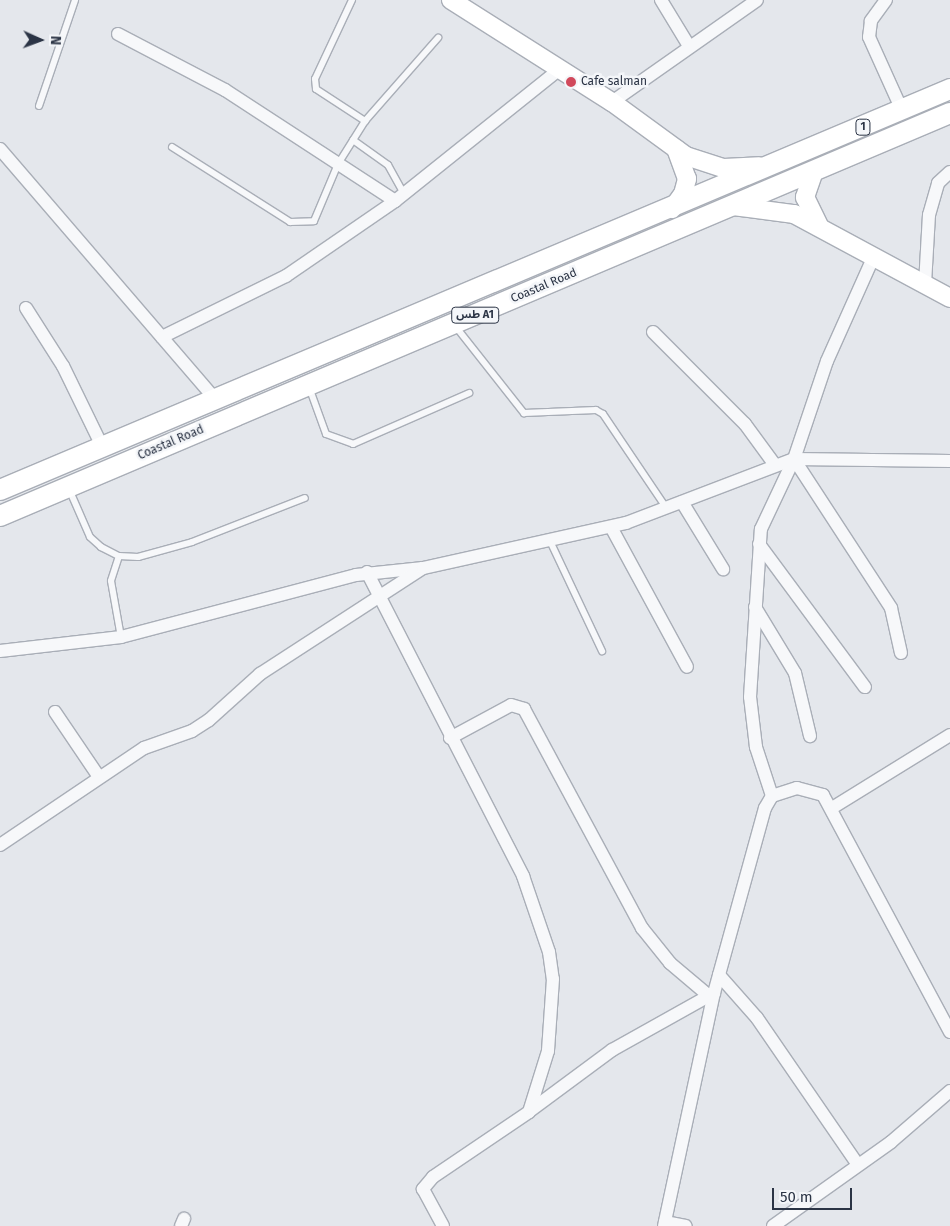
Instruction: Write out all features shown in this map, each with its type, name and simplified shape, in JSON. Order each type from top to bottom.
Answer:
[{"type":"highway","name":"Coastal Road","points":[[0,490],[667,212],[775,162],[950,89]]},
{"type":"highway","name":"Coastal Road","points":[[0,516],[950,113]]},
{"type":"main road","points":[[451,0],[612,102],[675,149],[724,168],[775,162]]},
{"type":"main road","points":[[667,212],[683,194],[687,179],[675,149]]},
{"type":"main road","points":[[814,171],[805,197],[810,214],[821,228]]},
{"type":"main road","points":[[733,206],[779,210],[821,228],[950,298]]},
{"type":"street","points":[[661,0],[689,46]]},
{"type":"street","points":[[612,102],[689,46],[757,0]]},
{"type":"street","points":[[886,0],[871,21],[869,37],[902,110]]},
{"type":"street","points":[[118,34],[225,90],[338,164],[400,198]]},
{"type":"street","points":[[162,336],[286,276],[400,198],[560,69]]},
{"type":"street","points":[[0,149],[216,400]]},
{"type":"street","points":[[926,284],[929,215],[938,183],[950,172]]},
{"type":"street","points":[[772,796],[752,724],[755,607],[759,544],[778,487],[794,460],[827,361],[874,256]]},
{"type":"street","points":[[26,308],[63,366],[103,448]]},
{"type":"street","points":[[653,332],[745,424],[775,465]]},
{"type":"street","points":[[794,460],[891,608],[901,653]]},
{"type":"street","points":[[0,651],[121,637],[367,572],[423,568],[611,527],[667,509],[775,465],[794,460],[950,461]]},
{"type":"street","points":[[682,502],[723,569]]},
{"type":"street","points":[[611,527],[687,667]]},
{"type":"street","points":[[759,544],[865,687]]},
{"type":"street","points":[[0,845],[144,748],[203,724],[260,674],[376,596],[423,568]]},
{"type":"street","points":[[367,572],[376,596],[523,876],[549,952],[552,1031],[539,1090],[529,1112]]},
{"type":"street","points":[[755,607],[795,673],[810,736]]},
{"type":"street","points":[[450,738],[512,705],[524,710],[642,928],[670,963],[711,995]]},
{"type":"street","points":[[55,712],[99,777]]},
{"type":"street","points":[[832,808],[950,736]]},
{"type":"street","points":[[686,1226],[664,1224],[711,995],[719,975],[765,808],[772,796],[783,790],[812,790],[832,808],[890,927],[950,1032]]},
{"type":"street","points":[[719,975],[758,1018],[858,1165]]},
{"type":"street","points":[[443,1226],[424,1196],[426,1183],[529,1112],[612,1050],[711,995]]},
{"type":"street","points":[[773,1226],[858,1165],[950,1090]]},
{"type":"lane","points":[[39,106],[74,0]]},
{"type":"lane","points":[[352,0],[315,79],[316,89],[365,121]]},
{"type":"lane","points":[[172,147],[290,222],[314,221],[338,164],[365,121],[438,38]]},
{"type":"lane","points":[[353,140],[388,165],[400,198]]},
{"type":"lane","points":[[454,324],[524,413],[596,410],[603,414],[667,509]]},
{"type":"lane","points":[[308,386],[326,434],[353,444],[469,393]]},
{"type":"lane","points":[[68,488],[90,537],[119,556],[138,557],[192,542],[305,498]]},
{"type":"lane","points":[[550,541],[602,651]]},
{"type":"lane","points":[[119,556],[110,581],[121,637]]},
{"type":"place","name":"Cafe salman","points":[[571,82]]}]
